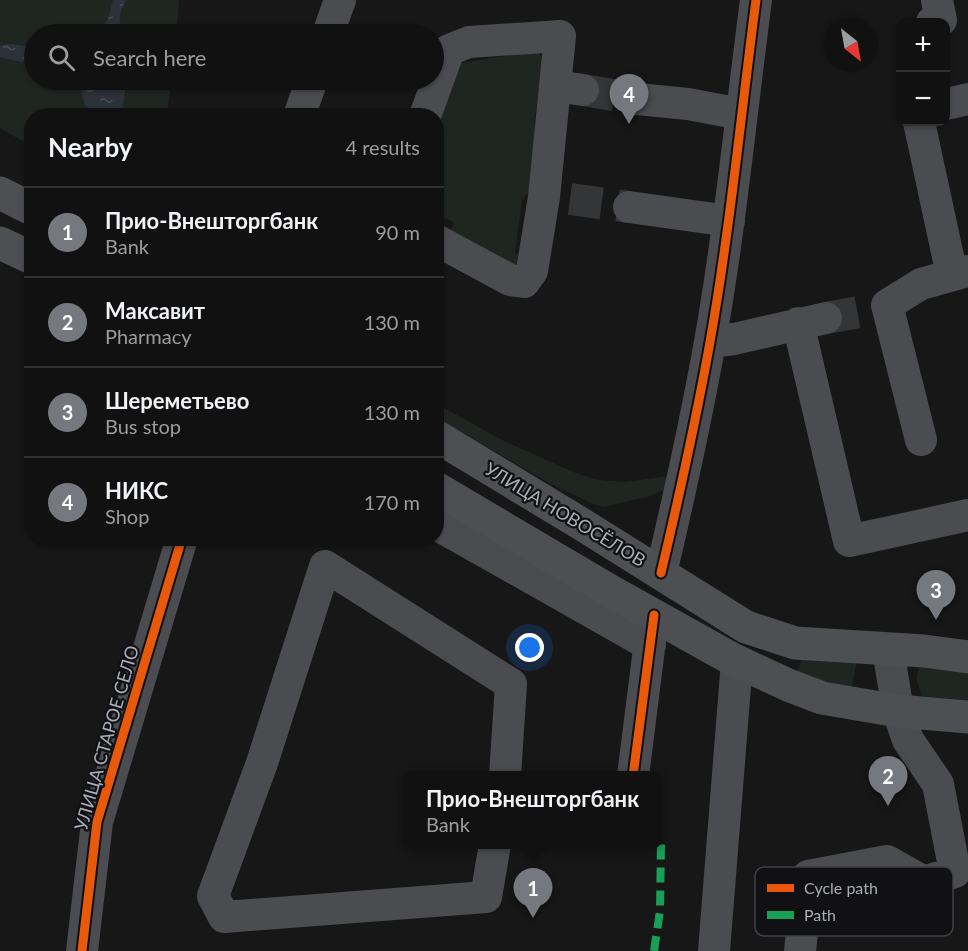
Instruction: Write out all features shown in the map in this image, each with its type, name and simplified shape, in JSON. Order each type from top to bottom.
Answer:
[{"type":"main road","points":[[0,193],[24,205]]},
{"type":"main road","points":[[0,243],[24,254]]},
{"type":"main road","name":"УЛИЦА НОВОСЁЛОВ","points":[[444,441],[746,627],[795,643],[888,648],[968,657]]},
{"type":"main road","points":[[444,493],[652,630],[737,661],[822,698],[898,711],[968,717]]},
{"type":"street","points":[[332,24],[340,0]]},
{"type":"street","points":[[661,573],[685,473],[710,342],[729,221],[756,0]]},
{"type":"street","points":[[937,0],[941,18]]},
{"type":"street","points":[[444,63],[449,50],[469,42],[560,36],[570,88],[557,198],[532,271],[524,282],[510,280],[444,244]]},
{"type":"street","points":[[302,108],[308,90]]},
{"type":"street","points":[[427,108],[434,90]]},
{"type":"street","points":[[637,99],[688,104],[741,114]]},
{"type":"street","points":[[950,103],[968,99]]},
{"type":"street","points":[[920,126],[960,273],[921,284],[878,307],[921,440]]},
{"type":"street","points":[[629,207],[729,221]]},
{"type":"street","points":[[710,342],[734,339],[812,320],[849,542],[968,515]]},
{"type":"street","points":[[444,528],[652,630],[634,771]]},
{"type":"street","name":"УЛИЦА СТАРОЕ СЕЛО","points":[[82,951],[97,822],[180,546]]},
{"type":"street","points":[[494,849],[486,897],[224,917],[213,896],[261,763],[325,566],[511,684],[505,771]]},
{"type":"street","points":[[888,648],[898,711],[908,740],[938,784],[955,872],[953,873]]},
{"type":"street","points":[[714,951],[737,661]]},
{"type":"street","points":[[855,867],[887,861],[898,867]]},
{"type":"street","points":[[800,951],[802,936]]},
{"type":"shaded area","points":[[0,0],[179,0],[177,24],[24,24],[24,90],[170,90],[168,108],[24,108],[24,142],[0,128]]},
{"type":"shaded area","points":[[539,53],[543,60],[534,124],[540,130],[531,191],[522,199],[515,253],[527,254],[516,268],[451,234],[453,222],[444,218],[443,108],[460,63]]},
{"type":"shaded area","points":[[444,408],[504,441],[576,473],[598,480],[623,482],[680,475],[664,490],[647,497],[603,507],[549,483],[444,422]]},
{"type":"shaded area","points":[[802,658],[857,660],[852,686],[810,681],[798,670]]},
{"type":"shaded area","points":[[920,666],[968,671],[968,701],[923,696],[917,681]]},
{"type":"water","points":[[113,0],[127,0],[122,8],[120,24],[105,24]]},
{"type":"water","points":[[7,44],[24,46],[24,61],[0,57],[0,46]]},
{"type":"water","points":[[83,90],[125,90],[122,108],[88,108],[83,98]]},
{"type":"tunnel","points":[[583,90],[637,99]]},
{"type":"tunnel","points":[[570,199],[629,207]]},
{"type":"tunnel","points":[[826,318],[869,310]]},
{"type":"marked path","points":[[654,951],[660,911],[661,849]]},
{"type":"cycle path","points":[[661,573],[705,371],[717,300],[756,0]]},
{"type":"cycle path","points":[[82,951],[97,822],[180,546]]},
{"type":"cycle path","points":[[634,771],[654,615]]},
{"type":"place","name":"НИКС","points":[[629,124]]},
{"type":"place","name":"Шереметьево","points":[[936,620]]},
{"type":"place","name":"Максавит","points":[[888,806]]},
{"type":"place","name":"Прио-Внешторгбанк","points":[[533,918]]}]
